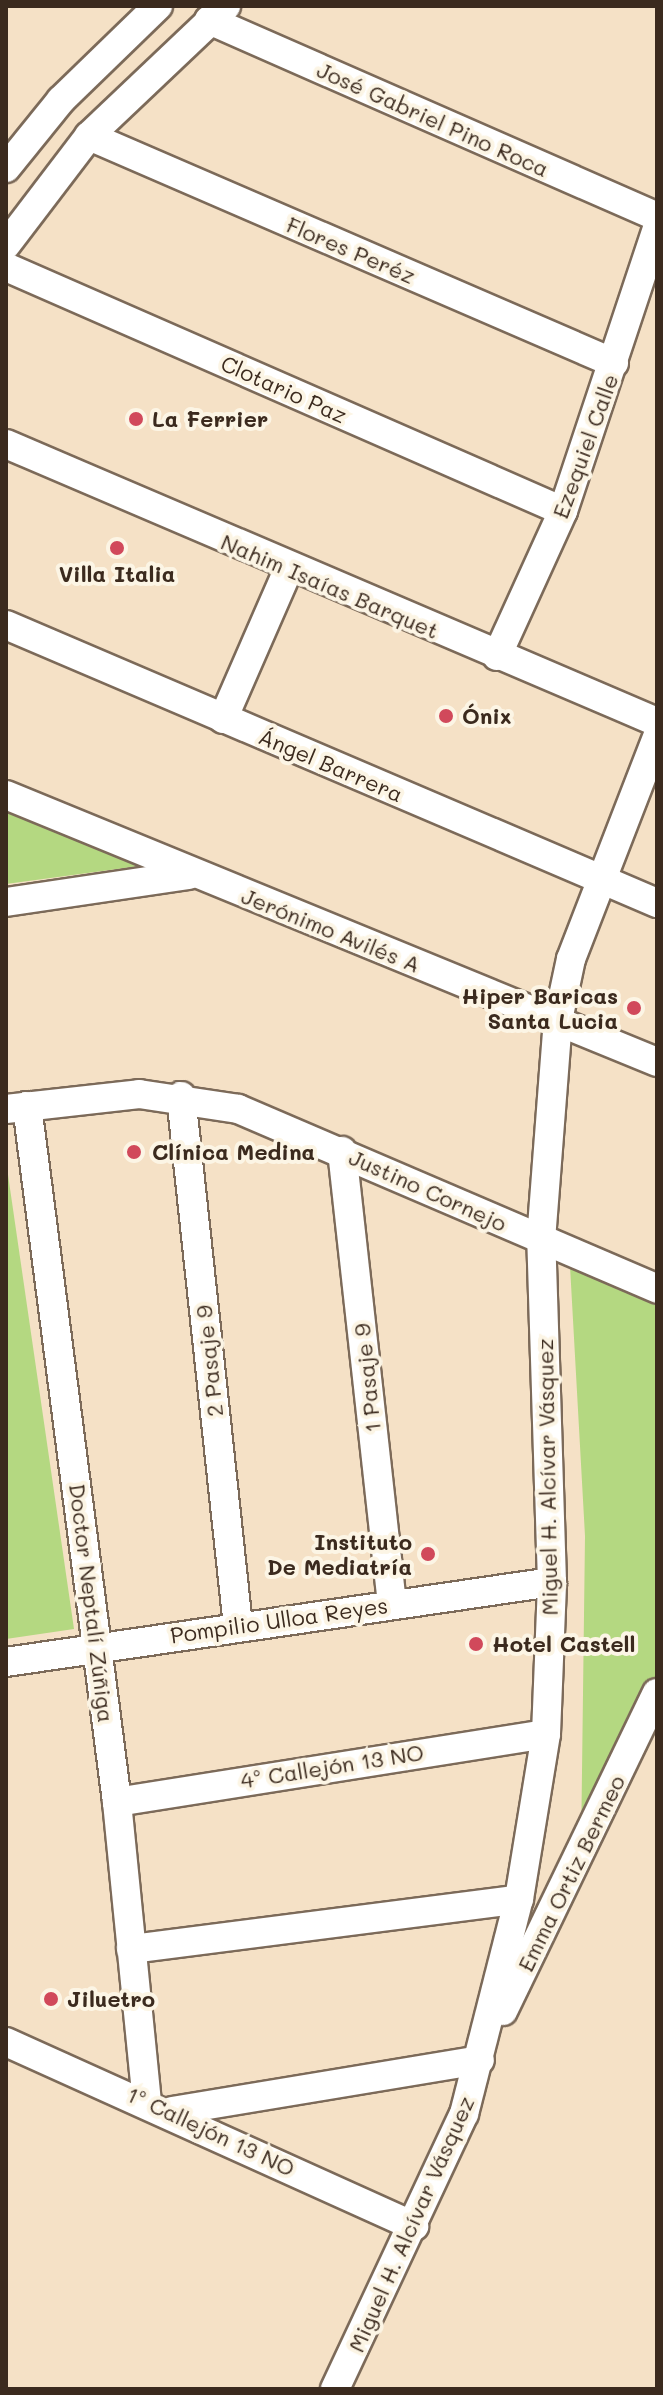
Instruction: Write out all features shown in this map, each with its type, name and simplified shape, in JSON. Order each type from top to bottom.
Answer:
[{"type":"street","points":[[6,168],[61,100],[158,6]]},
{"type":"street","points":[[6,245],[89,136],[218,13]]},
{"type":"street","name":"José Gabriel Pino Roca","points":[[218,13],[657,217]]},
{"type":"street","name":"Flores Peréz","points":[[89,136],[614,363]]},
{"type":"street","name":"Ezequiel Calle","points":[[497,656],[563,511],[657,229]]},
{"type":"street","name":"Clotario Paz","points":[[6,267],[563,511]]},
{"type":"street","name":"Nahim Isaías Barquet","points":[[6,444],[288,570],[657,722]]},
{"type":"street","points":[[223,719],[288,570]]},
{"type":"street","name":"Ángel Barrera","points":[[6,625],[657,903]]},
{"type":"street","name":"Miguel H. Alcívar Vásquez","points":[[335,2389],[414,2226],[481,2056],[519,1899],[546,1734],[552,1582],[541,1240],[558,1020],[600,880],[657,737]]},
{"type":"street","name":"Jerónimo Avilés A","points":[[6,795],[189,875],[657,1062]]},
{"type":"street","points":[[6,902],[189,875]]},
{"type":"street","name":"Justino Cornejo","points":[[16,1108],[181,1096],[238,1109],[342,1151],[657,1289]]},
{"type":"street","name":"2 Pasaje 9","points":[[181,1096],[238,1626]]},
{"type":"street","name":"Doctor Neptalí Zúñiga","points":[[16,1108],[98,1645],[131,1949],[159,2106]]},
{"type":"street","name":"1 Pasaje 9","points":[[342,1151],[392,1604]]},
{"type":"street","name":"Pompilio Ulloa Reyes","points":[[6,1662],[98,1645],[552,1582]]},
{"type":"street","name":"Emma Ortiz Bermeo","points":[[481,2056],[657,1693]]},
{"type":"street","name":"4º Callejón 13 NO","points":[[117,1802],[546,1734]]},
{"type":"street","points":[[131,1949],[519,1899]]},
{"type":"street","name":"1º Callejón 13 NO","points":[[6,2042],[159,2106],[414,2226]]},
{"type":"street","points":[[159,2106],[481,2056]]},
{"type":"green space","points":[[6,804],[147,865],[6,884]]},
{"type":"green space","points":[[6,1161],[74,1629],[6,1639]]},
{"type":"green space","points":[[570,1266],[657,1306],[657,1675],[581,1850],[585,1536]]},
{"type":"place","name":"La Ferrier","points":[[136,419]]},
{"type":"place","name":"Villa Italia","points":[[117,548]]},
{"type":"place","name":"Ónix","points":[[446,716]]},
{"type":"place","name":"Hiper Baricas Santa Lucia","points":[[634,1008]]},
{"type":"place","name":"Clínica Medina","points":[[134,1152]]},
{"type":"place","name":"Instituto De Mediatría","points":[[428,1554]]},
{"type":"place","name":"Hotel Castell","points":[[476,1644]]},
{"type":"place","name":"Jiluetro","points":[[51,1999]]}]
